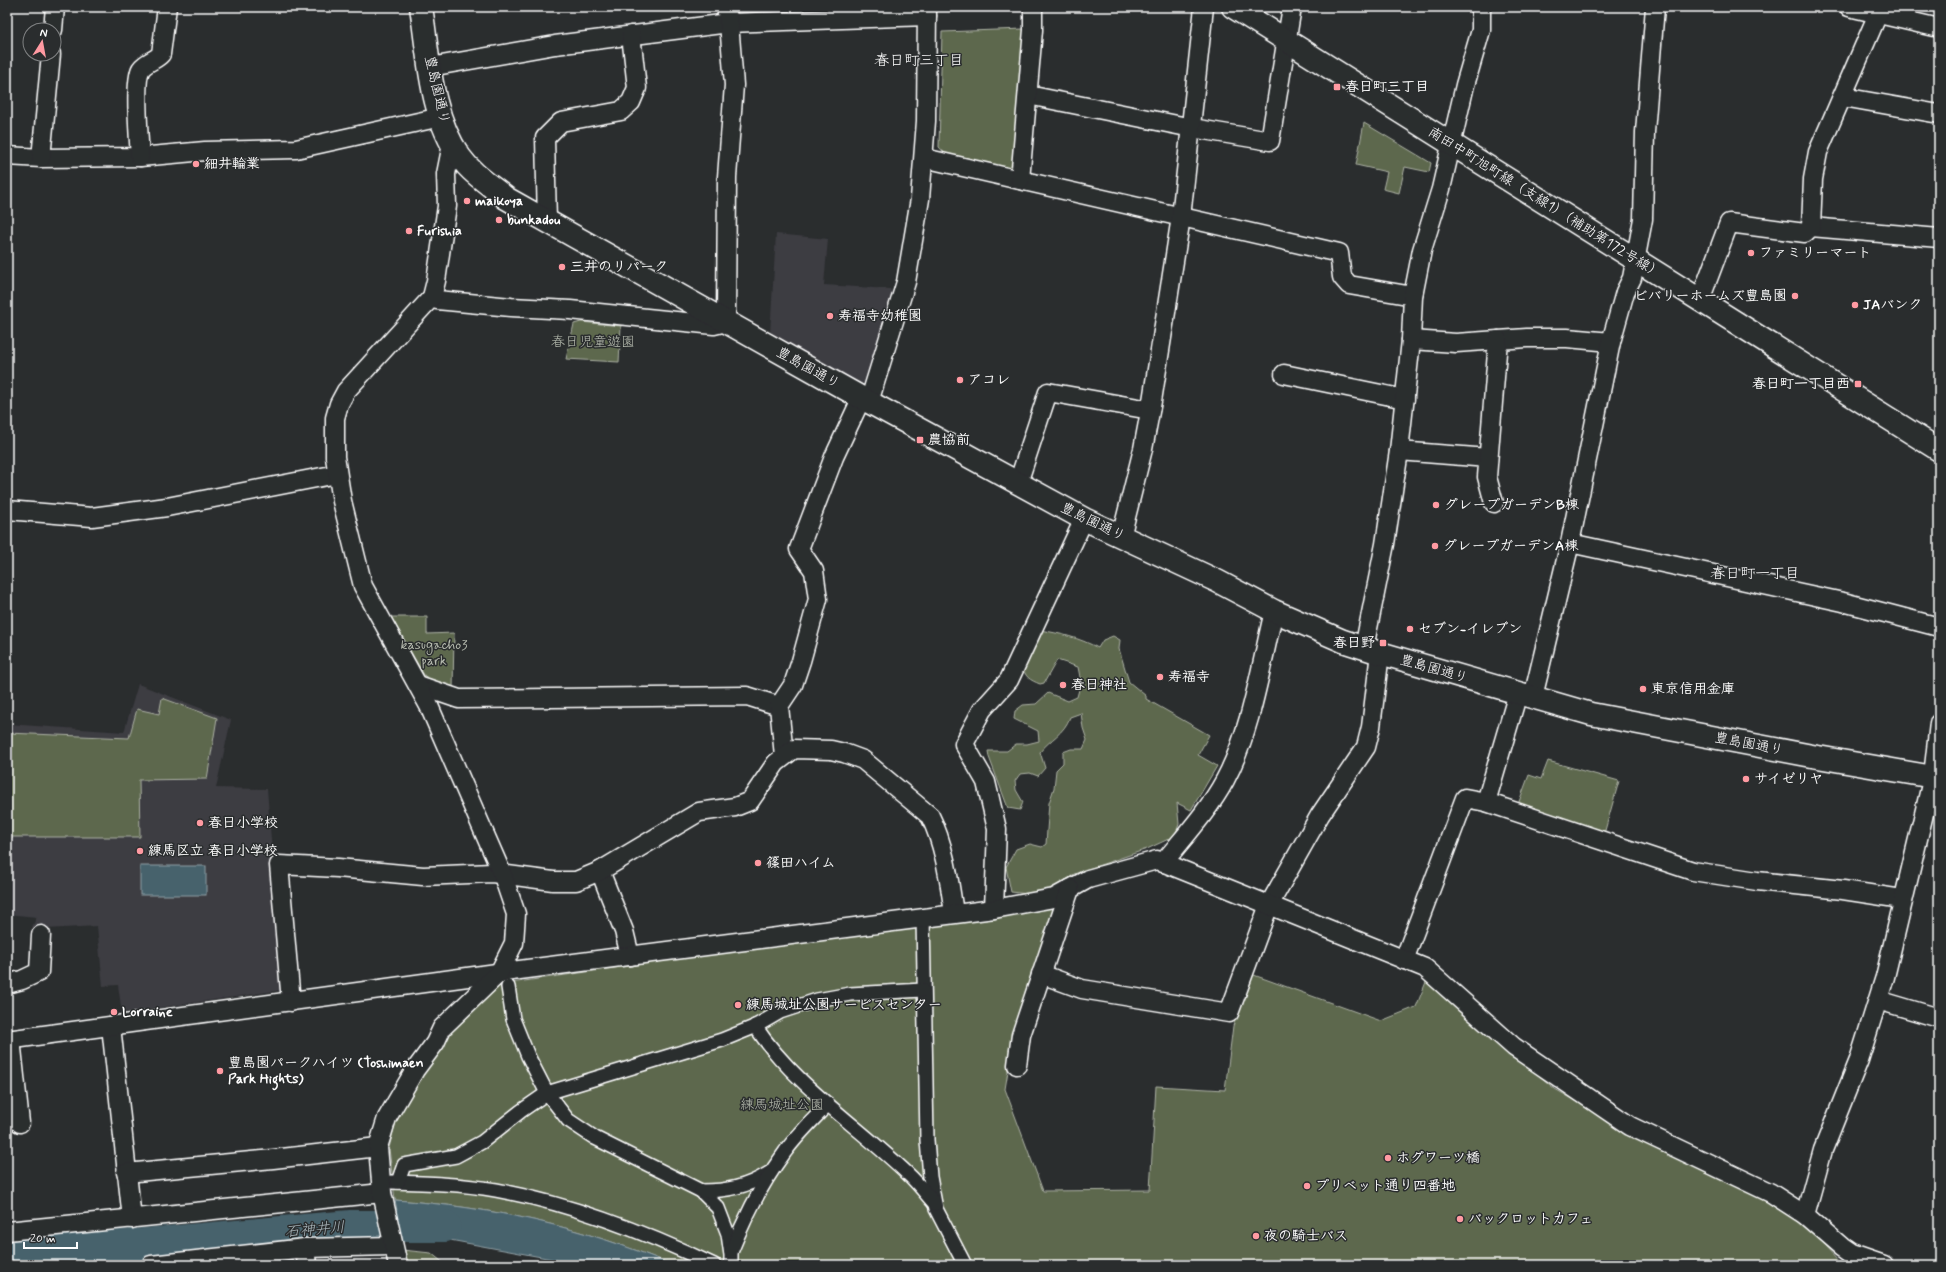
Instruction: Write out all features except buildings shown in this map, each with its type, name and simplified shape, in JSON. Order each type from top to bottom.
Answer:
[{"type":"street","points":[[54,22],[55,7]]},
{"type":"street","points":[[140,157],[138,97],[140,73],[143,68],[161,54],[167,7]]},
{"type":"street","name":"豊島園通り","points":[[421,7],[430,67],[441,117],[452,144],[474,173],[506,198],[865,400],[1084,519],[1217,581],[1274,611],[1372,651],[1591,714],[1818,758],[1936,777]]},
{"type":"street","points":[[1020,180],[1028,96],[1033,7]]},
{"type":"street","points":[[1121,537],[1143,449],[1181,217],[1192,128],[1204,7]]},
{"type":"street","name":"南田中町旭町線（支線1）（補助第172号線）","points":[[1233,7],[1939,450]]},
{"type":"street","points":[[1028,96],[1192,128],[1270,141],[1292,7]]},
{"type":"street","points":[[1041,974],[1082,990],[1229,1013],[1269,905],[1320,815],[1366,747],[1371,727],[1372,651],[1385,544],[1399,451],[1411,340],[1413,296],[1422,250],[1442,189],[1465,85],[1481,30],[1481,7]]},
{"type":"street","points":[[1486,802],[1525,695],[1570,543],[1611,342],[1625,292],[1632,278],[1643,219],[1645,132],[1655,7]]},
{"type":"street","points":[[1849,7],[1880,11],[1939,28]]},
{"type":"street","points":[[1700,300],[1729,223],[1805,233],[1811,227],[1813,179],[1818,152],[1880,11]]},
{"type":"street","points":[[430,67],[631,35],[727,15],[927,12],[924,158],[920,199],[906,282],[865,400],[834,457],[799,549],[814,571],[818,599],[801,662],[793,685],[779,706],[784,756]]},
{"type":"street","points":[[432,297],[444,300],[511,307],[570,310],[714,325],[726,322],[727,177],[734,85],[727,15]]},
{"type":"street","points":[[547,222],[546,138],[561,122],[621,112],[631,102],[637,88],[631,35]]},
{"type":"street","points":[[41,158],[50,62]]},
{"type":"street","points":[[1843,96],[1939,114]]},
{"type":"street","points":[[7,156],[41,158],[140,157],[205,151],[296,149],[441,117]]},
{"type":"street","points":[[452,144],[446,174],[446,213],[436,281],[432,297],[346,391],[339,404],[335,418],[335,457],[337,474],[342,501],[363,586],[429,706],[503,876],[516,914],[514,943],[503,980],[513,1019],[528,1056],[547,1093],[568,1120],[595,1138],[701,1191],[718,1208],[728,1234],[731,1259]]},
{"type":"street","points":[[924,158],[1339,253],[1342,277],[1349,285],[1413,296]]},
{"type":"street","points":[[1811,227],[1939,238]]},
{"type":"street","points":[[1411,340],[1456,343],[1568,338],[1611,342]]},
{"type":"street","points":[[1494,503],[1487,477],[1498,340]]},
{"type":"street","points":[[1284,374],[1405,399]]},
{"type":"street","points":[[1018,483],[1048,392],[1150,410]]},
{"type":"street","points":[[1399,451],[1488,458]]},
{"type":"street","points":[[7,510],[92,517],[167,507],[337,474]]},
{"type":"street","points":[[994,909],[997,829],[986,782],[964,744],[982,710],[1010,680],[1084,519]]},
{"type":"street","points":[[1570,543],[1843,602],[1939,627]]},
{"type":"street","points":[[1163,863],[1207,808],[1226,779],[1248,722],[1274,611]]},
{"type":"street","points":[[418,685],[459,699],[747,696],[779,706]]},
{"type":"street","points":[[1805,1215],[1823,1150],[1860,1060],[1878,1000],[1902,898],[1936,777],[1939,723]]},
{"type":"street","points":[[291,1002],[279,866],[338,868],[423,876],[492,873],[503,876],[576,881],[600,871],[699,812],[735,807],[750,801],[776,763],[794,749],[819,749],[844,753],[863,760],[930,816],[936,829],[948,869],[954,913]]},
{"type":"street","points":[[1404,960],[1465,798],[1486,802],[1693,871],[1757,881],[1902,898]]},
{"type":"street","points":[[20,1123],[9,1039],[291,1002],[503,980],[630,956],[994,909],[1054,898],[1088,879],[1157,860],[1425,968],[1514,1047],[1630,1126],[1770,1193],[1805,1215],[1847,1251],[1884,1265]]},
{"type":"street","points":[[600,871],[624,931],[630,956]]},
{"type":"street","points":[[1017,1065],[1021,1035],[1070,889]]},
{"type":"street","points":[[923,917],[923,990],[927,1140],[930,1177],[936,1205],[965,1265]]},
{"type":"street","points":[[7,984],[22,980],[39,972],[41,934]]},
{"type":"street","points":[[398,1265],[392,1246],[387,1186],[378,1147],[387,1118],[415,1070],[435,1043],[442,1028],[503,980]]},
{"type":"street","points":[[387,1186],[404,1165],[456,1156],[482,1142],[521,1111],[547,1093],[711,1043],[755,1026],[780,1012],[817,1000],[850,994],[923,990]]},
{"type":"street","points":[[1878,1000],[1939,1018]]},
{"type":"street","points":[[111,1026],[132,1219]]},
{"type":"street","points":[[755,1026],[767,1044],[787,1066],[909,1175],[936,1205]]},
{"type":"street","points":[[731,1259],[743,1222],[773,1171],[786,1151],[828,1104]]},
{"type":"street","points":[[126,1173],[274,1159],[378,1147]]},
{"type":"street","points":[[701,1191],[735,1189],[754,1183],[773,1171]]},
{"type":"street","points":[[7,1231],[132,1219],[387,1186],[440,1183],[496,1190],[567,1208],[626,1227],[714,1265]]},
{"type":"street","points":[[151,1265],[306,1256],[392,1246]]},
{"type":"shaded area","name":"寿福寺幼稚園","points":[[776,234],[828,239],[824,285],[890,289],[894,296],[867,382],[861,384],[770,335]]},
{"type":"shaded area","name":"練馬区立 春日小学校","points":[[138,684],[231,720],[216,788],[267,789],[283,990],[122,1013],[118,985],[103,986],[97,926],[47,929],[32,927],[37,917],[7,914],[7,724],[124,732]]},
{"type":"green space","points":[[1024,29],[1015,164],[1008,169],[948,157],[939,147],[942,32]]},
{"type":"green space","points":[[1364,123],[1431,163],[1429,172],[1405,167],[1399,193],[1383,189],[1387,172],[1356,165]]},
{"type":"green space","name":"春日児童遊園","points":[[581,322],[621,326],[619,362],[566,359],[574,324]]},
{"type":"green space","name":"kasugacho3 park","points":[[391,617],[427,617],[427,634],[454,633],[453,690],[428,682]]},
{"type":"green space","points":[[1039,630],[1069,636],[1098,648],[1103,640],[1113,636],[1120,640],[1119,649],[1129,682],[1146,696],[1146,699],[1209,735],[1198,755],[1217,766],[1191,810],[1177,803],[1179,824],[1175,836],[1147,849],[1074,874],[1053,891],[1036,895],[1011,892],[1006,867],[1016,849],[1030,844],[1042,847],[1046,844],[1049,803],[1054,788],[1056,770],[1063,763],[1063,752],[1071,749],[1083,749],[1087,740],[1083,728],[1081,713],[1070,717],[1061,732],[1040,752],[1045,768],[1038,776],[1030,773],[1020,774],[1015,781],[1016,790],[1023,802],[1020,810],[1008,808],[988,751],[1007,751],[1016,744],[1027,744],[1039,741],[1038,731],[1014,719],[1015,711],[1023,705],[1036,704],[1048,693],[1068,701],[1077,697],[1081,682],[1078,667],[1057,660],[1044,683],[1040,684],[1030,679],[1026,675],[1023,665]]},
{"type":"green space","points":[[162,698],[217,718],[207,779],[139,780],[140,837],[7,837],[7,733],[129,738],[137,709],[159,714]]},
{"type":"green space","points":[[1548,761],[1619,781],[1604,834],[1517,807],[1529,775],[1541,779]]},
{"type":"green space","name":"練馬城址公園","points":[[1056,904],[1012,1047],[1005,1089],[1043,1191],[1150,1190],[1156,1086],[1225,1090],[1233,1026],[1251,974],[1381,1021],[1416,1007],[1426,982],[1555,1089],[1626,1130],[1721,1175],[1799,1218],[1839,1261],[1838,1265],[673,1265],[605,1240],[537,1221],[467,1208],[395,1200],[389,1148],[398,1113],[451,1028],[497,985]]},
{"type":"green space","points":[[402,1250],[431,1253],[446,1265],[412,1265],[402,1253]]},
{"type":"water","points":[[140,866],[206,866],[206,895],[140,895]]},
{"type":"water","points":[[395,1200],[467,1208],[537,1221],[605,1240],[673,1265],[575,1265],[552,1259],[450,1240],[402,1237]]},
{"type":"waterway","name":"石神井川","points":[[7,1256],[351,1226],[445,1226]]},
{"type":"place","name":"春日町三丁目","points":[[1337,87]]},
{"type":"place","name":"細井輪業","points":[[196,164]]},
{"type":"place","name":"maikoya","points":[[467,201]]},
{"type":"place","name":"bunkadou","points":[[499,220]]},
{"type":"place","name":"Furishia","points":[[409,231]]},
{"type":"place","name":"ファミリーマート","points":[[1751,253]]},
{"type":"place","name":"三井のリパーク","points":[[562,267]]},
{"type":"place","name":"ビバリーホームズ豊島園","points":[[1795,296]]},
{"type":"place","name":"JAバンク","points":[[1855,305]]},
{"type":"place","name":"寿福寺幼稚園","points":[[830,316]]},
{"type":"place","name":"アコレ","points":[[960,380]]},
{"type":"place","name":"春日町一丁目西","points":[[1858,384]]},
{"type":"place","name":"農協前","points":[[920,440]]},
{"type":"place","name":"グレープガーデンB棟","points":[[1436,505]]},
{"type":"place","name":"グレープガーデンA棟","points":[[1435,546]]},
{"type":"place","name":"セブン-イレブン","points":[[1410,629]]},
{"type":"place","name":"春日野","points":[[1383,643]]},
{"type":"place","name":"寿福寺","points":[[1160,677]]},
{"type":"place","name":"春日神社","points":[[1063,685]]},
{"type":"place","name":"東京信用金庫","points":[[1643,689]]},
{"type":"place","name":"サイゼリヤ","points":[[1746,779]]},
{"type":"place","name":"春日小学校","points":[[200,823]]},
{"type":"place","name":"練馬区立 春日小学校","points":[[140,851]]},
{"type":"place","name":"篠田ハイム","points":[[758,863]]},
{"type":"place","name":"練馬城址公園サービスセンター","points":[[738,1005]]},
{"type":"place","name":"Lorraine","points":[[114,1012]]},
{"type":"place","name":"豊島園パークハイツ (Toshimaen Park Hights)","points":[[220,1071]]},
{"type":"place","name":"ホグワーツ橋","points":[[1388,1158]]},
{"type":"place","name":"プリベット通り四番地","points":[[1307,1186]]},
{"type":"place","name":"バックロットカフェ","points":[[1460,1219]]},
{"type":"place","name":"夜の騎士バス","points":[[1256,1236]]},
{"type":"district","name":"春日町三丁目","points":[[919,61]]},
{"type":"district","name":"春日町一丁目","points":[[1755,574]]}]
